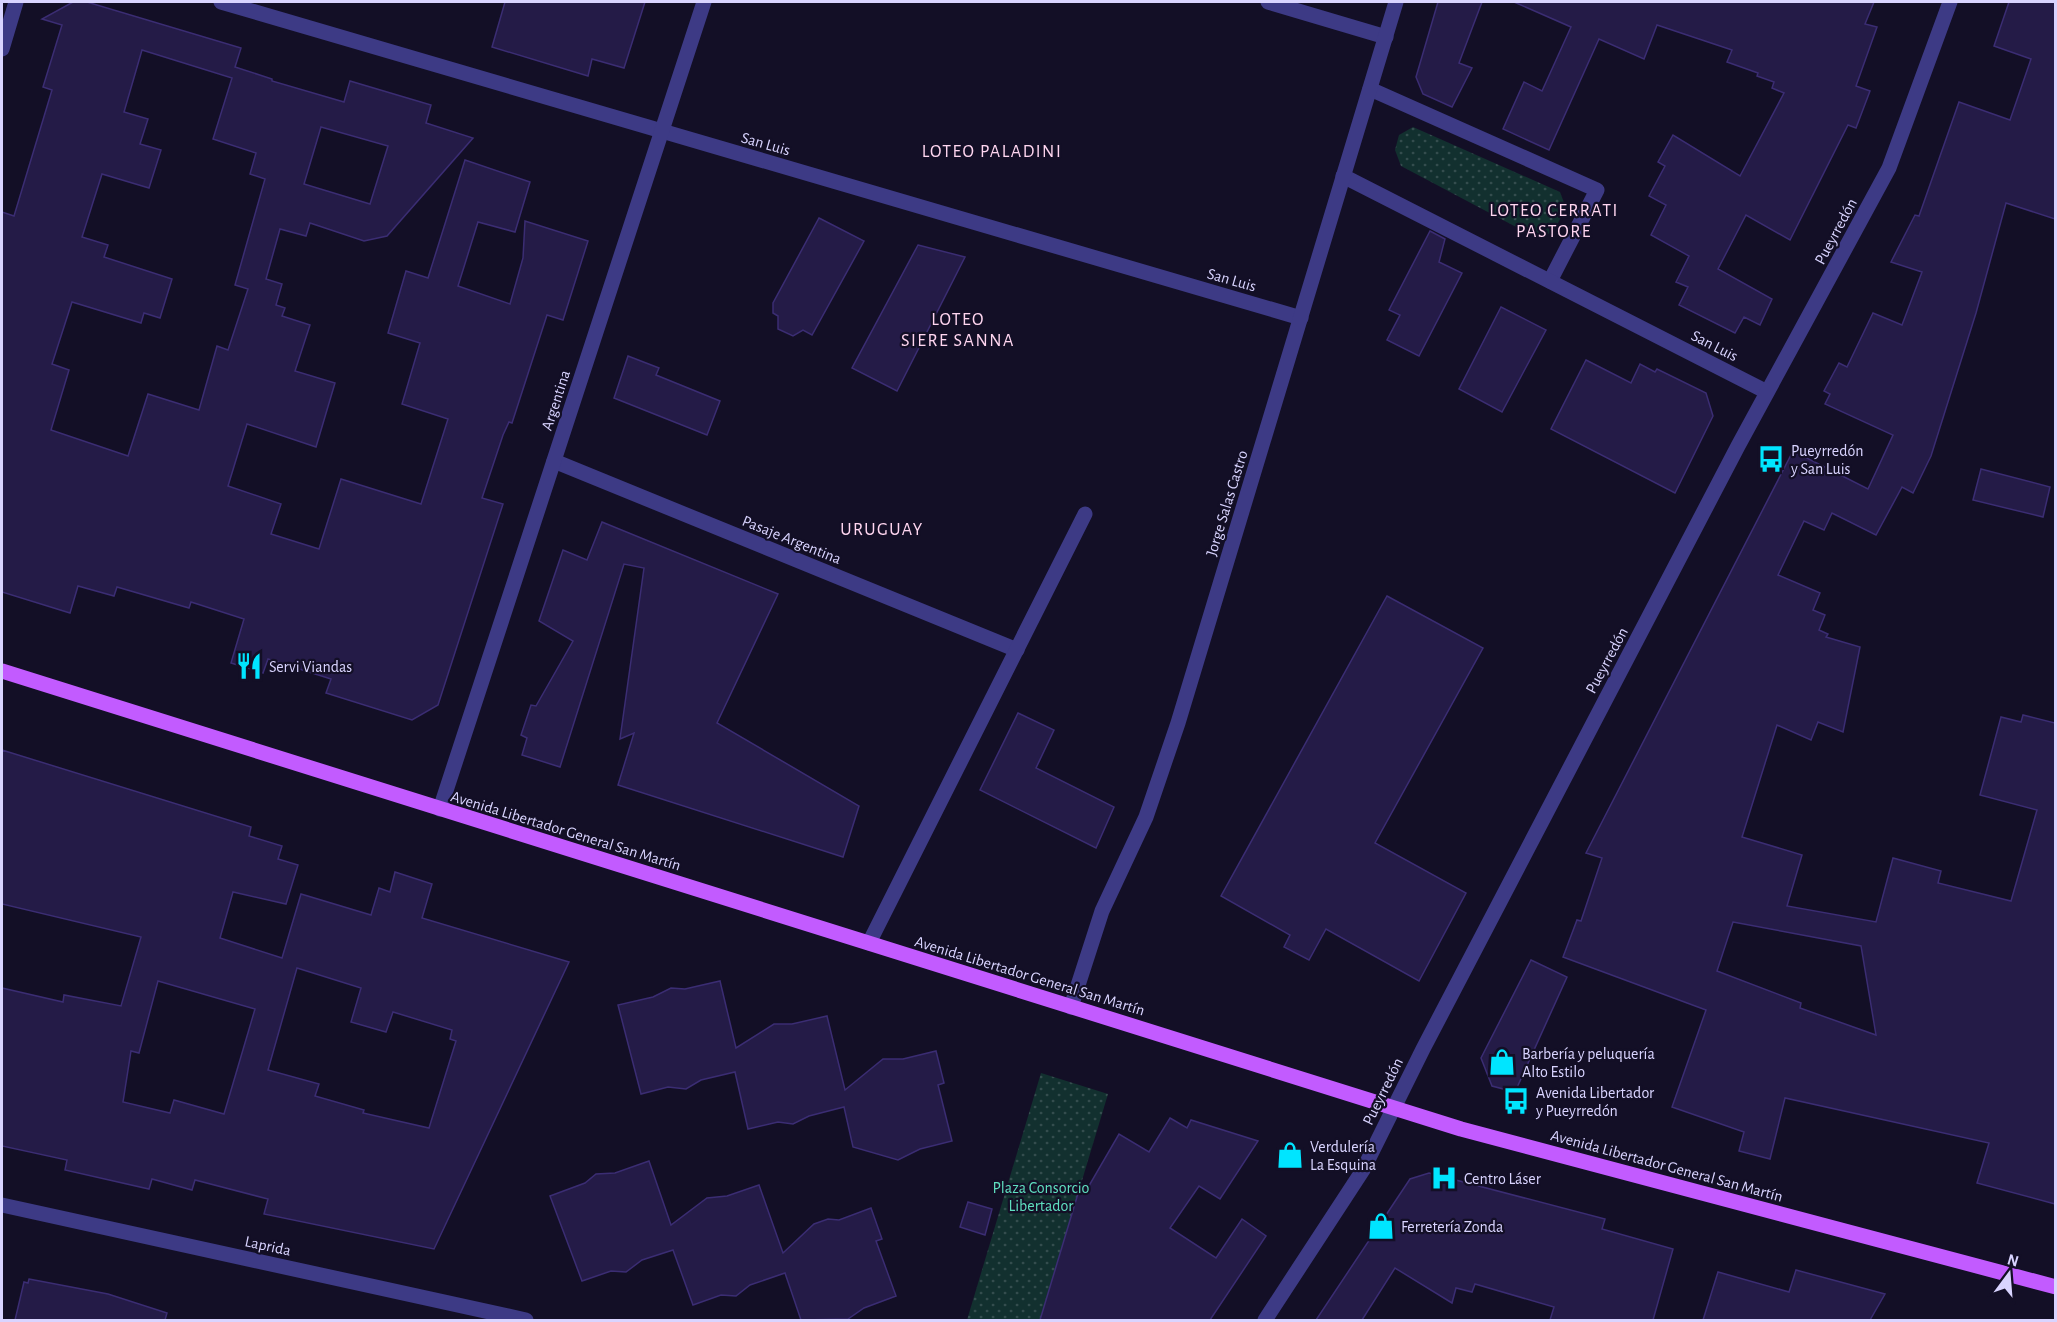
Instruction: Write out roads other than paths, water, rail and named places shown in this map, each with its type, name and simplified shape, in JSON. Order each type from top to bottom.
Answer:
[{"type":"main road","name":"Avenida Libertador General San Martín","points":[[2,671],[1461,1129],[2055,1287]]},
{"type":"street","points":[[2,49],[16,2]]},
{"type":"street","name":"San Luis","points":[[221,2],[1301,318]]},
{"type":"street","name":"Argentina","points":[[440,809],[704,2]]},
{"type":"street","points":[[1268,2],[1386,37]]},
{"type":"street","name":"Jorge Salas Castro","points":[[1071,1007],[1102,911],[1142,827],[1174,734],[1396,2]]},
{"type":"street","name":"Pueyrredón","points":[[1265,1320],[1363,1170],[1767,392],[1889,168],[1950,2]]},
{"type":"street","points":[[1370,89],[1597,190],[1550,281]]},
{"type":"street","name":"San Luis","points":[[1343,176],[1767,392]]},
{"type":"street","name":"Pasaje Argentina","points":[[554,462],[1017,650]]},
{"type":"street","points":[[869,943],[1085,514]]},
{"type":"street","name":"Laprida","points":[[2,1205],[526,1320]]},
{"type":"place","name":"Pueyrredón y San Luis","points":[[1771,459]]},
{"type":"place","name":"Servi Viandas","points":[[249,666]]},
{"type":"place","name":"Barbería y peluquería Alto Estilo","points":[[1502,1062]]},
{"type":"place","name":"Avenida Libertador y Pueyrredón","points":[[1516,1101]]},
{"type":"place","name":"Verdulería La Esquina","points":[[1290,1155]]},
{"type":"place","name":"Centro Láser","points":[[1444,1178]]},
{"type":"place","name":"Ferretería Zonda","points":[[1381,1226]]},
{"type":"district","name":"LOTEO PALADINI","points":[[992,151]]},
{"type":"district","name":"LOTEO CERRATI PASTORE","points":[[1554,220]]},
{"type":"district","name":"LOTEO SIERE SANNA","points":[[958,329]]},
{"type":"district","name":"URUGUAY","points":[[882,529]]},
{"type":"park label","name":"Plaza Consorcio Libertador","points":[[1041,1196]]}]
